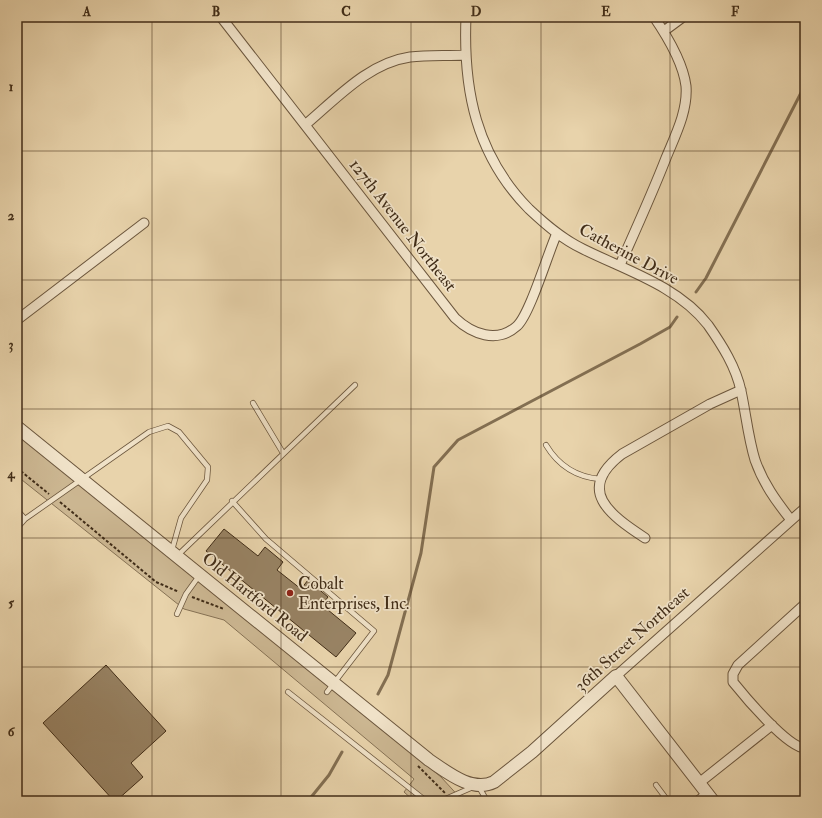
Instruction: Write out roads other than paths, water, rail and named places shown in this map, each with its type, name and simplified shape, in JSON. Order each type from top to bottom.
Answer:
[{"type":"street","name":"127th Avenue Northeast","points":[[221,17],[454,318],[473,332],[495,336],[509,332],[518,325],[530,303],[557,233]]},
{"type":"street","name":"Catherine Drive","points":[[466,17],[465,55],[470,101],[478,129],[501,175],[519,198],[542,221],[557,233],[583,249],[620,265],[674,294],[706,324],[732,364],[741,390],[748,436],[764,481],[777,502],[792,520]]},
{"type":"street","points":[[620,265],[649,202],[683,116],[686,100],[684,75],[664,31],[654,17]]},
{"type":"street","points":[[664,31],[683,17]]},
{"type":"street","points":[[305,125],[366,74],[383,66],[409,57],[465,55]]},
{"type":"street","points":[[17,320],[144,223]]},
{"type":"street","points":[[645,538],[613,516],[605,507],[600,496],[600,479],[610,464],[622,454],[704,407],[741,390]]},
{"type":"street","name":"Old Hartford Road","points":[[17,427],[200,575],[330,687],[429,760],[452,775],[478,785]]},
{"type":"street","name":"36th Street Northeast","points":[[478,785],[488,786],[508,773],[805,508]]},
{"type":"street","points":[[804,748],[794,745],[772,725],[734,682],[733,674],[738,665],[805,604]]},
{"type":"street","points":[[616,676],[706,792],[772,725]]},
{"type":"lane","points":[[174,554],[355,385]]},
{"type":"lane","points":[[253,403],[283,453]]},
{"type":"lane","points":[[17,528],[25,519],[81,479],[158,428],[168,426],[180,432],[208,467],[207,480],[181,518],[174,554]]},
{"type":"lane","points":[[546,444],[559,462],[571,471],[585,477],[600,479]]},
{"type":"lane","points":[[232,501],[266,539],[374,630],[330,687]]},
{"type":"lane","points":[[17,510],[25,519]]},
{"type":"lane","points":[[177,614],[186,594],[200,575]]},
{"type":"lane","points":[[288,692],[426,801]]},
{"type":"lane","points":[[441,801],[478,785],[487,801]]},
{"type":"lane","points":[[656,785],[668,801]]},
{"type":"lane","points":[[694,801],[706,792]]},
{"type":"waterway","points":[[800,17],[805,36]]},
{"type":"waterway","points":[[696,292],[706,278],[805,85]]},
{"type":"waterway","points":[[378,694],[388,675],[421,553],[434,467],[458,440],[640,344],[670,327],[677,317]]},
{"type":"waterway","points":[[308,801],[329,775],[342,752]]},
{"type":"place","name":"Cobalt Enterprises, Inc.","points":[[290,593]]}]
